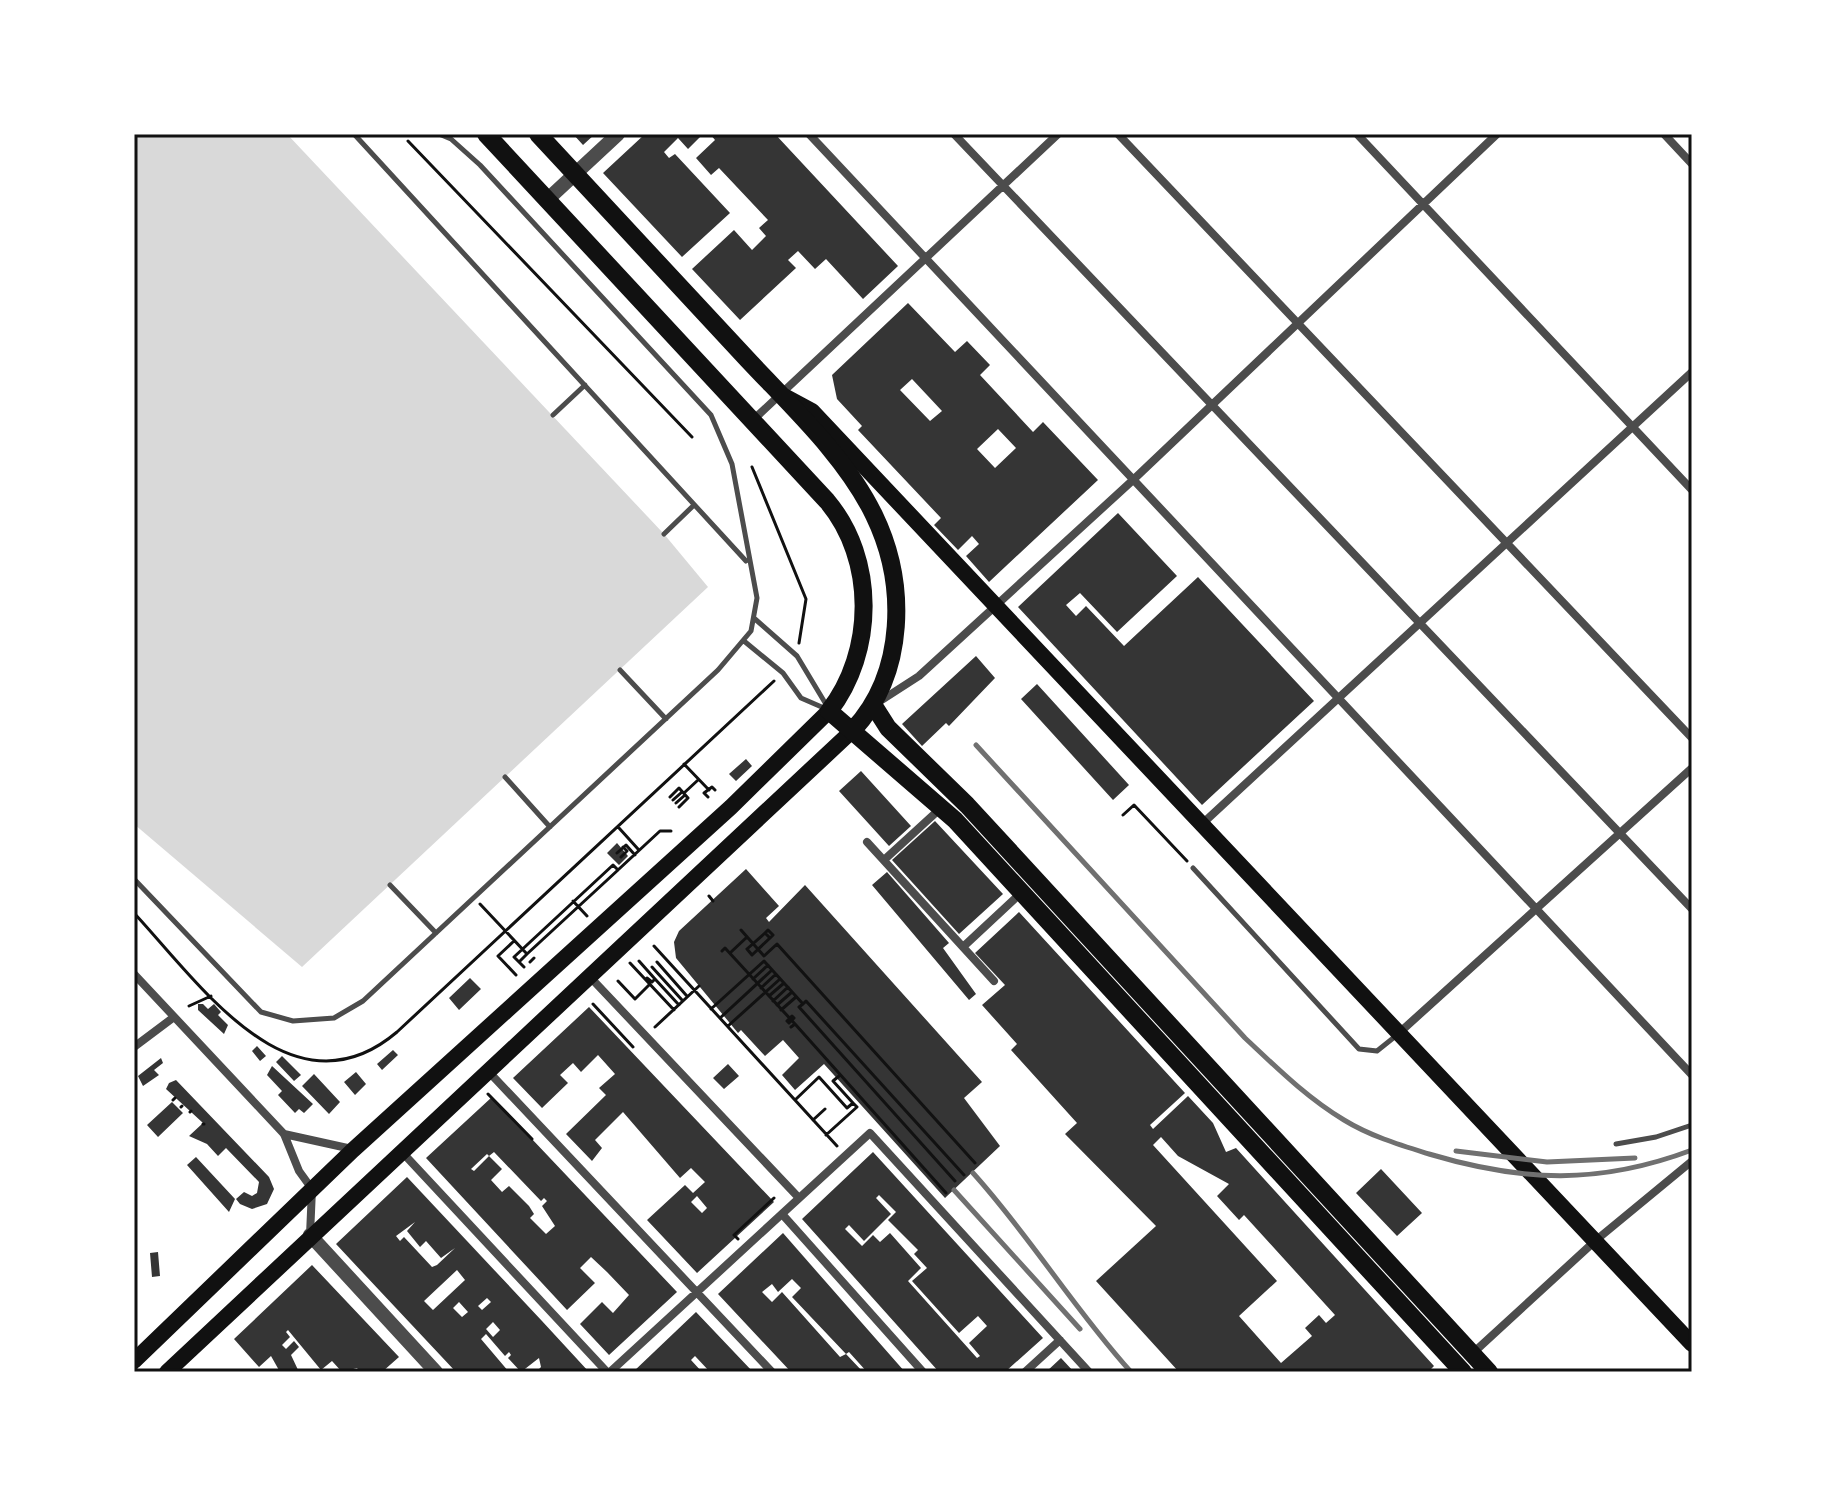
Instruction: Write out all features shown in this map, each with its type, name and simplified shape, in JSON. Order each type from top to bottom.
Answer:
[{"type":"main road","points":[[134,1361],[353,1150],[731,807],[829,711],[853,672],[861,636],[863,591],[858,563],[834,510],[486,134]]},
{"type":"main road","points":[[167,1372],[853,730],[874,706],[888,675],[894,634],[895,594],[888,551],[858,486],[780,395],[538,134]]},
{"type":"main road","points":[[780,395],[812,411],[1595,1241],[1689,1333]]},
{"type":"main road","points":[[874,706],[888,728],[967,805],[1489,1372]]},
{"type":"main road","points":[[829,711],[942,807],[1458,1370]]},
{"type":"street","points":[[547,200],[618,134]]},
{"type":"street","points":[[809,134],[1692,1075]]},
{"type":"street","points":[[954,134],[1692,909]]},
{"type":"street","points":[[752,422],[1058,134]]},
{"type":"street","points":[[1118,134],[1692,738]]},
{"type":"street","points":[[1357,134],[1692,490]]},
{"type":"street","points":[[874,706],[919,676],[1133,480],[1497,134]]},
{"type":"street","points":[[1664,134],[1692,164]]},
{"type":"street","points":[[1202,824],[1692,372]]},
{"type":"street","points":[[1399,1033],[1692,768]]},
{"type":"street","points":[[884,860],[942,807]]},
{"type":"street","points":[[867,842],[994,981]]},
{"type":"street","points":[[963,947],[1022,892]]},
{"type":"street","points":[[134,974],[284,1134],[299,1171],[312,1189],[310,1235],[436,1372]]},
{"type":"street","points":[[590,977],[799,1198]]},
{"type":"street","points":[[134,1047],[174,1017]]},
{"type":"street","points":[[488,1071],[772,1372]]},
{"type":"street","points":[[401,1151],[608,1372],[867,1133],[873,1134],[1089,1372]]},
{"type":"street","points":[[284,1134],[353,1150]]},
{"type":"street","points":[[1473,1354],[1595,1241],[1692,1161]]},
{"type":"street","points":[[782,1214],[923,1372]]},
{"type":"street","points":[[1025,1372],[1060,1340]]},
{"type":"lane","points":[[354,134],[747,562]]},
{"type":"lane","points":[[134,879],[248,1001],[276,1018],[313,1021],[334,1018],[352,1010],[666,719],[744,641],[755,619],[757,598],[747,562],[732,464],[711,415],[480,165],[451,139],[439,134]]},
{"type":"lane","points":[[553,415],[585,385]]},
{"type":"lane","points":[[664,534],[694,505]]},
{"type":"lane","points":[[755,619],[797,656],[817,683],[829,711]]},
{"type":"lane","points":[[744,641],[783,673],[801,698],[829,711]]},
{"type":"lane","points":[[620,670],[666,719]]},
{"type":"lane","points":[[505,777],[550,827]]},
{"type":"lane","points":[[1193,868],[1359,1049],[1377,1051],[1399,1033]]},
{"type":"lane","points":[[390,885],[436,933]]},
{"type":"lane","points":[[1616,1144],[1692,1125]]},
{"type":"path","points":[[408,141],[692,437]]},
{"type":"path","points":[[752,467],[806,599],[797,656]]},
{"type":"path","points":[[606,840],[783,673]]},
{"type":"path","points":[[684,764],[709,790]]},
{"type":"path","points":[[684,793],[699,779]]},
{"type":"path","points":[[708,797],[704,793],[712,787],[715,790]]},
{"type":"path","points":[[679,788],[684,793],[688,798],[675,802],[679,788]]},
{"type":"path","points":[[1123,815],[1134,805],[1193,868]]},
{"type":"path","points":[[619,828],[640,850]]},
{"type":"path","points":[[519,962],[660,831],[671,831]]},
{"type":"path","points":[[619,855],[627,851],[623,847],[626,845],[635,855]]},
{"type":"path","points":[[524,967],[514,957],[613,865],[618,870]]},
{"type":"path","points":[[709,896],[713,901]]},
{"type":"path","points":[[474,898],[527,954]]},
{"type":"path","points":[[741,930],[747,937],[763,945],[764,956],[777,944],[975,1163]]},
{"type":"path","points":[[757,940],[768,930],[773,935],[763,945]]},
{"type":"path","points":[[730,953],[747,937]]},
{"type":"path","points":[[757,940],[763,945]]},
{"type":"path","points":[[757,940],[763,945]]},
{"type":"path","points":[[515,941],[498,956],[516,975]]},
{"type":"path","points":[[654,946],[760,1058],[845,1155]]},
{"type":"path","points":[[722,951],[725,948],[730,953],[946,1193]]},
{"type":"path","points":[[530,962],[534,958]]},
{"type":"path","points":[[639,961],[657,991],[674,1010]]},
{"type":"path","points":[[711,1009],[764,961],[803,1004]]},
{"type":"path","points":[[657,962],[688,996]]},
{"type":"path","points":[[720,1018],[768,965]]},
{"type":"path","points":[[652,967],[681,1003]]},
{"type":"path","points":[[636,973],[640,970],[681,1003]]},
{"type":"path","points":[[755,981],[772,970]]},
{"type":"path","points":[[728,1026],[776,974]]},
{"type":"path","points":[[688,983],[694,978]]},
{"type":"path","points":[[762,990],[780,979]]},
{"type":"path","points":[[618,981],[635,999],[652,981]]},
{"type":"path","points":[[769,996],[784,983]]},
{"type":"path","points":[[652,1029],[699,986]]},
{"type":"path","points":[[773,1001],[788,987]]},
{"type":"path","points":[[777,1005],[792,992]]},
{"type":"path","points":[[189,1006],[211,996]]},
{"type":"path","points":[[781,1010],[796,997]]},
{"type":"path","points":[[955,1181],[799,1007],[806,1001],[964,1175]]},
{"type":"path","points":[[593,1004],[633,1047]]},
{"type":"path","points":[[813,1074],[847,1108],[853,1103]]},
{"type":"path","points":[[826,1135],[857,1107],[833,1081],[840,1075]]},
{"type":"path","points":[[795,1100],[817,1079]]},
{"type":"path","points":[[491,1098],[530,1140]]},
{"type":"path","points":[[813,1120],[825,1109]]},
{"type":"path","points":[[736,1237],[774,1198]]},
{"type":"shaded area","points":[[134,134],[287,134],[664,534],[708,587],[302,967],[134,824]]},
{"type":"building","points":[[573,134],[595,134],[583,145]]},
{"type":"building","points":[[645,134],[703,134],[688,149],[678,138],[664,152],[669,158],[675,154],[730,213],[682,257],[603,173]]},
{"type":"building","points":[[710,134],[775,134],[898,266],[863,299],[826,259],[815,269],[798,251],[788,260],[796,268],[740,320],[692,269],[734,230],[752,250],[766,236],[759,228],[768,220],[719,168],[711,175],[696,158],[715,140]]},
{"type":"building","points":[[908,303],[955,352],[967,341],[990,365],[980,375],[1033,432],[1043,422],[1098,480],[989,582],[966,556],[979,544],[972,536],[958,550],[934,525],[941,518],[858,430],[862,426],[837,399],[832,375]],"holes":[[[912,379],[942,411],[930,421],[900,390]],[[998,429],[1016,448],[995,468],[977,449]]]},
{"type":"building","points":[[1118,513],[1177,576],[1117,632],[1080,593],[1066,605],[1076,616],[1086,606],[1124,646],[1198,577],[1314,701],[1202,805],[1018,607]]},
{"type":"building","points":[[976,656],[995,678],[949,726],[946,723],[922,746],[902,724]]},
{"type":"building","points":[[1037,684],[1129,785],[1113,800],[1021,699]]},
{"type":"building","points":[[746,759],[752,766],[736,781],[729,774]]},
{"type":"building","points":[[861,771],[911,826],[889,846],[839,791]]},
{"type":"building","points":[[935,821],[1003,894],[959,934],[892,860]]},
{"type":"building","points":[[617,843],[628,856],[619,865],[607,853]]},
{"type":"building","points":[[746,869],[779,906],[766,918],[769,922],[805,885],[982,1082],[964,1098],[1000,1146],[945,1198],[824,1064],[795,1090],[782,1075],[799,1058],[783,1040],[765,1056],[741,1030],[738,1033],[676,958],[674,942],[679,931]]},
{"type":"building","points":[[887,872],[949,943],[943,948],[976,994],[969,1000],[872,885]]},
{"type":"building","points":[[1019,912],[1185,1093],[1150,1125],[1153,1129],[1188,1096],[1213,1123],[1226,1152],[1236,1148],[1434,1366],[1428,1372],[1179,1372],[1096,1281],[1156,1226],[1065,1134],[1077,1123],[1011,1050],[1017,1044],[982,1005],[1005,985],[975,953]],"holes":[[[1161,1137],[1178,1156],[1229,1184],[1217,1196],[1239,1220],[1244,1215],[1335,1315],[1326,1323],[1319,1315],[1305,1328],[1312,1336],[1281,1363],[1239,1316],[1277,1281],[1153,1145]]]},
{"type":"building","points":[[470,978],[481,989],[459,1010],[449,998]]},
{"type":"building","points":[[198,1004],[208,1009],[214,1004],[221,1012],[218,1015],[228,1025],[224,1034],[198,1010]]},
{"type":"building","points":[[589,1007],[774,1202],[697,1273],[647,1220],[685,1185],[693,1193],[705,1182],[691,1168],[680,1178],[623,1112],[595,1140],[602,1148],[592,1161],[566,1134],[606,1095],[599,1088],[615,1074],[598,1055],[581,1072],[573,1063],[560,1075],[568,1083],[542,1108],[513,1078]],"holes":[[[697,1196],[707,1208],[702,1213],[691,1202]]]},
{"type":"building","points":[[257,1046],[266,1056],[260,1061],[252,1051]]},
{"type":"building","points":[[393,1050],[398,1055],[382,1070],[377,1064]]},
{"type":"building","points":[[282,1056],[301,1075],[294,1081],[276,1062]]},
{"type":"building","points":[[161,1058],[163,1063],[154,1070],[159,1075],[143,1086],[138,1076]]},
{"type":"building","points":[[728,1064],[739,1076],[724,1089],[713,1078]]},
{"type":"building","points":[[272,1066],[313,1104],[304,1113],[299,1109],[295,1113],[278,1095],[282,1091],[267,1075]]},
{"type":"building","points":[[356,1072],[366,1084],[355,1095],[344,1082]]},
{"type":"building","points":[[314,1074],[340,1102],[329,1114],[302,1086]]},
{"type":"building","points":[[176,1080],[269,1177],[274,1189],[267,1204],[252,1209],[240,1204],[236,1199],[244,1192],[252,1196],[257,1193],[259,1182],[226,1148],[218,1156],[207,1144],[189,1136],[203,1123],[166,1089],[169,1083]]},
{"type":"building","points":[[492,1097],[677,1292],[609,1355],[580,1324],[602,1302],[613,1313],[629,1295],[591,1257],[580,1268],[595,1283],[567,1310],[426,1158]],"holes":[[[494,1152],[541,1201],[544,1198],[547,1201],[542,1206],[555,1226],[546,1234],[530,1218],[534,1214],[529,1206],[509,1186],[502,1192],[491,1180],[502,1169],[489,1156]],[[487,1154],[489,1156],[474,1171],[471,1169]]]},
{"type":"building","points":[[172,1102],[183,1113],[158,1137],[147,1125]]},
{"type":"building","points":[[873,1152],[1043,1338],[1005,1372],[939,1372],[802,1219]],"holes":[[[879,1195],[896,1212],[888,1220],[918,1250],[914,1254],[927,1268],[912,1281],[959,1333],[978,1316],[987,1326],[969,1343],[980,1356],[977,1358],[908,1281],[921,1268],[890,1233],[880,1242],[873,1235],[862,1246],[845,1229],[849,1225],[864,1241],[891,1214],[876,1198]]]},
{"type":"building","points":[[196,1157],[235,1199],[229,1212],[187,1165]]},
{"type":"building","points":[[1381,1169],[1422,1213],[1397,1236],[1356,1193]]},
{"type":"building","points":[[407,1177],[589,1372],[536,1372],[541,1367],[539,1358],[521,1372],[508,1358],[511,1355],[509,1352],[505,1356],[486,1334],[481,1339],[509,1372],[456,1372],[336,1244]],"holes":[[[415,1222],[407,1231],[420,1247],[426,1241],[441,1258],[455,1248],[432,1267],[404,1237],[400,1241],[396,1236]],[[457,1270],[465,1280],[433,1310],[424,1301]],[[487,1298],[491,1302],[482,1310],[478,1306]],[[459,1302],[468,1312],[462,1317],[453,1308]],[[493,1322],[500,1330],[493,1337],[486,1329]]]},
{"type":"building","points":[[783,1233],[905,1372],[867,1372],[849,1352],[846,1354],[863,1372],[791,1372],[718,1294]],"holes":[[[792,1279],[801,1288],[792,1297],[846,1354],[840,1357],[782,1292],[772,1302],[762,1292],[772,1284],[778,1292]]]},
{"type":"building","points":[[158,1252],[160,1276],[152,1277],[150,1253]]},
{"type":"building","points":[[312,1265],[399,1357],[382,1372],[360,1372],[357,1368],[342,1372],[332,1361],[321,1370],[288,1330],[286,1332],[290,1337],[282,1345],[286,1349],[294,1341],[299,1347],[291,1355],[299,1372],[280,1372],[271,1356],[259,1367],[234,1339]]},
{"type":"building","points":[[696,1312],[753,1372],[710,1372],[695,1356],[691,1360],[702,1372],[633,1372]]},
{"type":"building","points":[[1061,1358],[1074,1372],[1046,1372]]},
{"type":"railway","points":[[976,745],[1245,1038],[1305,1092],[1354,1126],[1429,1154],[1529,1174],[1593,1174],[1625,1169],[1692,1150]]},
{"type":"railway","points":[[1456,1151],[1547,1162],[1635,1158]]},
{"type":"railway","points":[[973,1173],[1131,1372]]},
{"type":"railway","points":[[954,1190],[1080,1329]]}]
